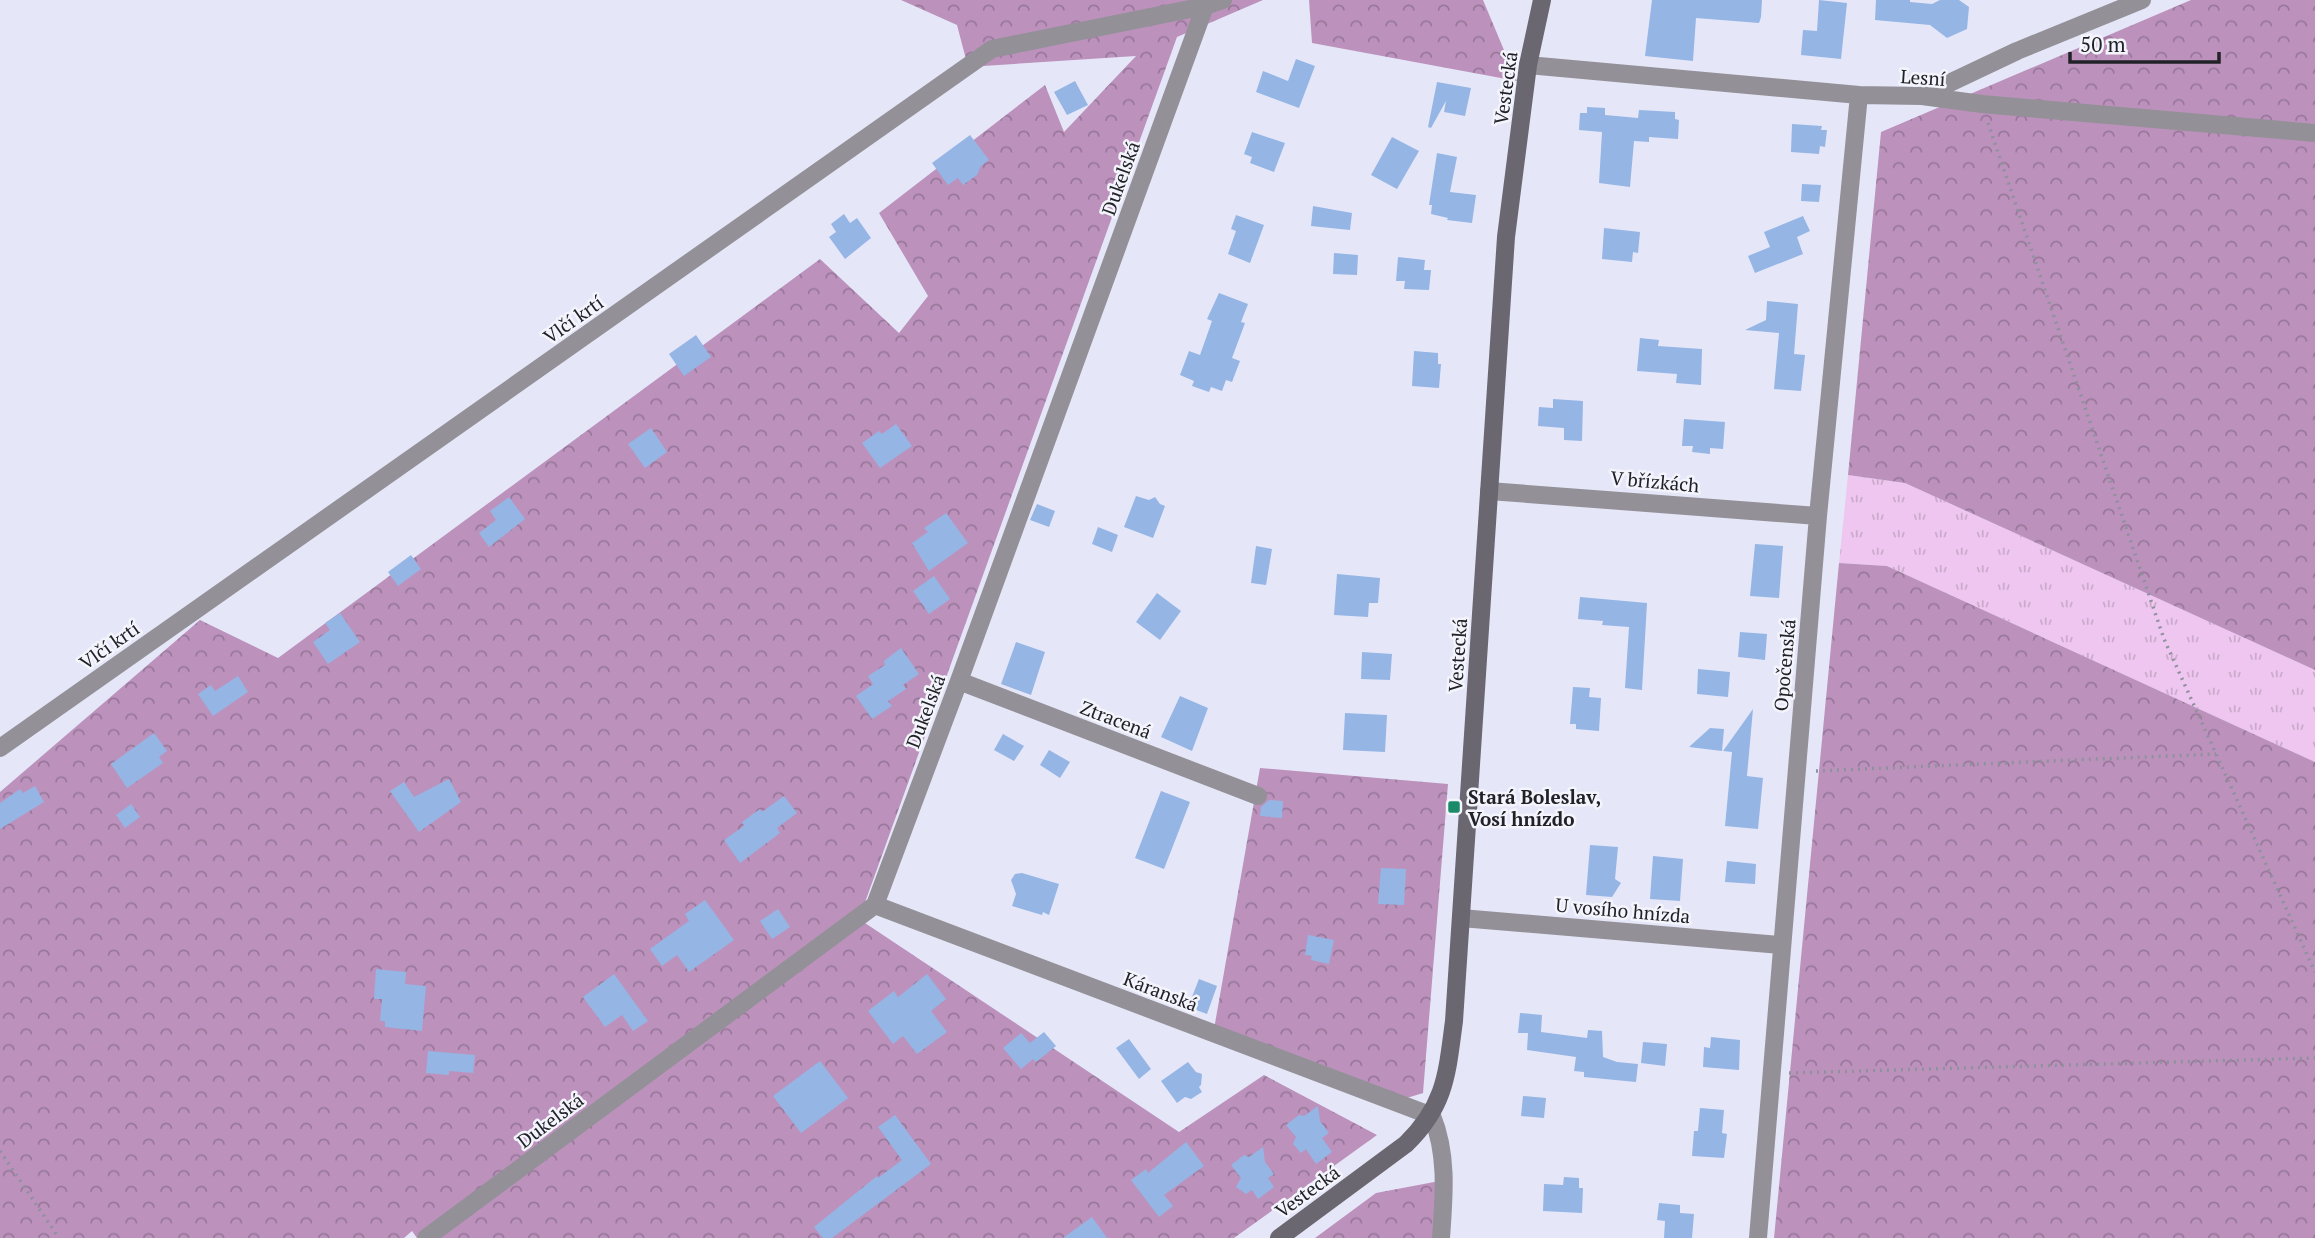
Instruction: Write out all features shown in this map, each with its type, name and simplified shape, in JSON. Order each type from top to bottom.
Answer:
[{"type":"street","name":"Vlčí krtí","points":[[0,748],[992,49],[1205,6],[1223,0]]},
{"type":"street","name":"Vestecká","points":[[1279,1238],[1406,1144],[1432,1116],[1448,1066],[1454,1021],[1506,237],[1528,65],[1542,0]]},
{"type":"street","points":[[1922,96],[2017,51],[2142,0]]},
{"type":"street","name":"Dukelská","points":[[426,1238],[875,905],[1205,6]]},
{"type":"street","name":"Lesní","points":[[1528,65],[1859,96],[1922,96],[1982,104],[2315,133]]},
{"type":"street","points":[[1982,69],[1978,86],[1982,104]]},
{"type":"street","name":"Opočenská","points":[[1758,1238],[1818,516],[1859,96]]},
{"type":"street","name":"V břízkách","points":[[1489,491],[1818,516]]},
{"type":"street","name":"Ztracená","points":[[959,681],[1258,796]]},
{"type":"street","name":"Káranská","points":[[875,905],[1432,1116]]},
{"type":"street","name":"U vosího hnízda","points":[[1461,918],[1781,945]]},
{"type":"street","points":[[1432,1116],[1442,1148],[1444,1186],[1441,1238]]},
{"type":"path","points":[[1982,104],[2164,639],[2315,972]]},
{"type":"path","points":[[1796,772],[2216,754]]},
{"type":"path","points":[[1771,1073],[2315,1058]]},
{"type":"path","points":[[0,1151],[59,1238]]},
{"type":"green space","points":[[901,0],[1263,0],[1177,37],[859,919],[1179,1132],[1264,1075],[1377,1135],[1234,1238],[417,1238],[412,1231],[404,1238],[0,1238],[0,792],[200,620],[278,658],[820,259],[899,333],[928,296],[879,213],[1045,85],[1064,132],[1136,56],[968,67],[957,25]]},
{"type":"green space","points":[[1309,0],[1483,0],[1517,81],[1312,43]]},
{"type":"green space","points":[[2191,0],[2315,0],[2315,670],[1905,483],[1848,475],[1881,132]]},
{"type":"green space","points":[[1848,475],[1905,483],[2315,670],[2315,762],[1887,566],[1839,563]]},
{"type":"green space","points":[[1839,563],[1887,566],[2315,762],[2315,1238],[1774,1238]]},
{"type":"green space","points":[[1260,768],[1448,784],[1423,1093],[1397,1101],[1214,1029]]},
{"type":"green space","points":[[1450,1179],[1447,1238],[1315,1238],[1376,1193]]},
{"type":"building","points":[[1652,0],[1762,0],[1761,17],[1759,23],[1696,18],[1693,61],[1645,56]]},
{"type":"building","points":[[1819,0],[1847,3],[1841,59],[1801,55],[1803,30],[1817,31]]},
{"type":"building","points":[[1876,0],[1910,0],[1932,4],[1940,0],[1959,0],[1969,7],[1967,29],[1947,38],[1930,25],[1875,20]]},
{"type":"building","points":[[1296,59],[1315,66],[1299,108],[1256,92],[1263,71],[1288,81]]},
{"type":"building","points":[[1075,81],[1088,105],[1067,115],[1054,92]]},
{"type":"building","points":[[1437,82],[1471,88],[1465,116],[1444,112],[1446,101],[1431,128],[1428,127]]},
{"type":"building","points":[[1587,107],[1605,108],[1605,115],[1638,118],[1639,110],[1675,112],[1675,119],[1679,120],[1678,139],[1649,137],[1649,142],[1634,141],[1630,187],[1599,183],[1602,132],[1579,130],[1580,113],[1587,113]]},
{"type":"building","points":[[1792,124],[1822,126],[1821,130],[1827,130],[1825,147],[1820,146],[1819,154],[1791,152]]},
{"type":"building","points":[[1252,132],[1285,143],[1274,172],[1250,163],[1252,157],[1244,154]]},
{"type":"building","points":[[970,135],[989,160],[981,166],[977,175],[963,185],[958,178],[948,185],[932,163]]},
{"type":"building","points":[[1392,137],[1419,151],[1397,189],[1371,175]]},
{"type":"building","points":[[1437,153],[1457,157],[1450,192],[1476,195],[1472,223],[1447,220],[1448,218],[1431,214],[1432,205],[1429,205]]},
{"type":"building","points":[[1802,184],[1821,185],[1819,202],[1801,201]]},
{"type":"building","points":[[1313,206],[1352,213],[1350,230],[1311,226]]},
{"type":"building","points":[[844,214],[850,223],[857,218],[871,238],[845,259],[829,237],[836,232],[831,224]]},
{"type":"building","points":[[1236,215],[1264,225],[1250,263],[1228,254],[1236,231],[1231,229]]},
{"type":"building","points":[[1803,216],[1810,231],[1797,237],[1803,254],[1755,273],[1748,256],[1770,247],[1764,232]]},
{"type":"building","points":[[1604,228],[1640,232],[1638,253],[1633,252],[1632,262],[1602,259]]},
{"type":"building","points":[[1334,253],[1358,255],[1357,275],[1333,274]]},
{"type":"building","points":[[1398,257],[1425,260],[1424,270],[1431,270],[1429,290],[1404,289],[1405,281],[1396,281]]},
{"type":"building","points":[[1219,293],[1248,304],[1241,322],[1245,323],[1232,358],[1240,361],[1232,382],[1226,380],[1222,391],[1211,387],[1209,392],[1192,386],[1194,381],[1180,375],[1189,351],[1200,355],[1212,321],[1207,319]]},
{"type":"building","points":[[1767,301],[1798,304],[1794,354],[1805,355],[1801,391],[1774,389],[1779,333],[1745,330],[1766,320]]},
{"type":"building","points":[[696,335],[711,357],[684,376],[669,354]]},
{"type":"building","points":[[1640,338],[1659,340],[1658,346],[1702,349],[1701,385],[1676,383],[1677,374],[1637,371]]},
{"type":"building","points":[[1414,351],[1438,353],[1438,364],[1441,364],[1439,388],[1412,386]]},
{"type":"building","points":[[1553,399],[1583,401],[1582,441],[1564,440],[1564,428],[1538,426],[1539,407],[1553,408]]},
{"type":"building","points":[[1684,419],[1725,422],[1723,449],[1710,448],[1710,454],[1692,452],[1693,446],[1682,446]]},
{"type":"building","points":[[896,424],[912,446],[880,468],[862,443],[879,431],[882,434]]},
{"type":"building","points":[[651,428],[667,452],[645,468],[628,444]]},
{"type":"building","points":[[1136,496],[1149,500],[1155,497],[1165,506],[1153,538],[1124,527]]},
{"type":"building","points":[[509,497],[525,519],[489,547],[479,533],[496,520],[490,511]]},
{"type":"building","points":[[1037,504],[1055,511],[1049,527],[1030,520]]},
{"type":"building","points":[[946,513],[968,543],[929,571],[912,543],[928,532],[924,528]]},
{"type":"building","points":[[1098,527],[1118,535],[1112,552],[1092,544]]},
{"type":"building","points":[[1755,544],[1783,546],[1779,598],[1750,596]]},
{"type":"building","points":[[1256,546],[1272,549],[1266,585],[1251,583]]},
{"type":"building","points":[[411,555],[421,569],[398,586],[388,572]]},
{"type":"building","points":[[1337,574],[1380,578],[1378,603],[1369,603],[1368,617],[1334,615]]},
{"type":"building","points":[[934,576],[950,599],[929,614],[913,591]]},
{"type":"building","points":[[1157,593],[1181,611],[1160,640],[1136,622]]},
{"type":"building","points":[[1580,597],[1647,603],[1642,690],[1625,688],[1629,627],[1602,625],[1603,621],[1578,619]]},
{"type":"building","points":[[340,613],[360,642],[328,664],[313,642],[330,630],[325,623]]},
{"type":"building","points":[[1740,632],[1767,634],[1765,660],[1738,657]]},
{"type":"building","points":[[1016,642],[1045,652],[1031,695],[1001,684]]},
{"type":"building","points":[[901,648],[919,674],[903,685],[906,689],[888,701],[892,706],[872,719],[856,696],[873,684],[868,676],[885,665],[884,661]]},
{"type":"building","points":[[1362,652],[1392,654],[1390,680],[1361,679]]},
{"type":"building","points":[[1698,669],[1730,672],[1728,697],[1697,694]]},
{"type":"building","points":[[238,676],[248,692],[213,716],[198,694],[211,685],[215,691]]},
{"type":"building","points":[[1573,687],[1590,688],[1589,697],[1601,698],[1599,731],[1576,729],[1576,724],[1570,724]]},
{"type":"building","points":[[1180,696],[1208,708],[1192,751],[1161,737]]},
{"type":"building","points":[[1753,709],[1747,776],[1763,778],[1758,829],[1725,826],[1732,752],[1723,751]]},
{"type":"building","points":[[1345,713],[1387,715],[1385,752],[1343,750]]},
{"type":"building","points":[[1710,728],[1724,729],[1722,751],[1689,747]]},
{"type":"building","points":[[154,733],[167,751],[159,757],[163,763],[127,788],[111,764]]},
{"type":"building","points":[[1003,734],[1024,746],[1014,761],[994,750]]},
{"type":"building","points":[[1049,750],[1070,762],[1060,778],[1040,765]]},
{"type":"building","points":[[449,779],[461,802],[419,832],[390,791],[404,782],[414,797]]},
{"type":"building","points":[[35,786],[44,802],[0,829],[0,803],[20,789],[23,793]]},
{"type":"building","points":[[1161,791],[1190,802],[1164,869],[1135,858]]},
{"type":"building","points":[[784,796],[797,813],[777,828],[780,833],[740,863],[724,840],[744,826],[742,822]]},
{"type":"building","points":[[1269,800],[1283,801],[1282,818],[1260,816],[1261,807]]},
{"type":"building","points":[[131,804],[140,817],[125,828],[116,815]]},
{"type":"building","points":[[1590,845],[1618,847],[1615,879],[1621,883],[1612,897],[1586,895]]},
{"type":"building","points":[[1653,856],[1683,859],[1680,901],[1650,899]]},
{"type":"building","points":[[1727,861],[1756,864],[1755,884],[1725,882]]},
{"type":"building","points":[[1381,868],[1406,869],[1404,905],[1378,904]]},
{"type":"building","points":[[1022,873],[1059,884],[1049,915],[1012,906],[1016,894],[1011,880],[1015,874]]},
{"type":"building","points":[[705,900],[734,940],[689,972],[677,955],[662,966],[650,949],[689,921],[685,914]]},
{"type":"building","points":[[778,909],[790,927],[772,939],[760,921]]},
{"type":"building","points":[[1308,935],[1334,940],[1329,964],[1311,960],[1312,956],[1305,955]]},
{"type":"building","points":[[376,969],[406,972],[405,984],[426,986],[422,1031],[385,1027],[385,1021],[380,1021],[382,999],[374,999]]},
{"type":"building","points":[[614,974],[648,1021],[633,1031],[622,1015],[605,1027],[583,997]]},
{"type":"building","points":[[927,974],[946,999],[931,1011],[947,1032],[917,1054],[903,1036],[893,1044],[868,1011],[894,991],[898,997]]},
{"type":"building","points":[[1199,979],[1217,986],[1207,1014],[1188,1007]]},
{"type":"building","points":[[1520,1013],[1542,1015],[1541,1032],[1587,1038],[1588,1030],[1602,1031],[1603,1057],[1617,1062],[1638,1064],[1636,1082],[1584,1077],[1584,1072],[1574,1071],[1576,1057],[1527,1050],[1528,1033],[1518,1033]]},
{"type":"building","points":[[1044,1032],[1056,1046],[1036,1062],[1033,1059],[1021,1069],[1003,1048],[1021,1033],[1030,1043]]},
{"type":"building","points":[[1711,1037],[1740,1040],[1739,1070],[1703,1067],[1704,1047],[1710,1048]]},
{"type":"building","points":[[1129,1039],[1151,1069],[1139,1079],[1116,1048]]},
{"type":"building","points":[[1643,1042],[1667,1044],[1665,1066],[1641,1063]]},
{"type":"building","points":[[428,1051],[475,1055],[473,1073],[426,1073]]},
{"type":"building","points":[[820,1061],[848,1098],[801,1133],[773,1096]]},
{"type":"building","points":[[1188,1062],[1196,1072],[1202,1074],[1199,1087],[1202,1092],[1191,1099],[1185,1097],[1177,1103],[1161,1081]]},
{"type":"building","points":[[1523,1096],[1546,1098],[1544,1118],[1521,1116]]},
{"type":"building","points":[[1318,1106],[1320,1121],[1329,1133],[1322,1138],[1332,1152],[1316,1164],[1306,1149],[1301,1153],[1293,1144],[1296,1137],[1286,1125]]},
{"type":"building","points":[[1700,1108],[1724,1110],[1722,1133],[1727,1134],[1724,1158],[1692,1156],[1694,1131],[1698,1131]]},
{"type":"building","points":[[895,1115],[931,1164],[832,1238],[823,1238],[814,1227],[877,1176],[878,1178],[902,1160],[878,1127]]},
{"type":"building","points":[[1186,1142],[1204,1166],[1164,1195],[1173,1206],[1159,1217],[1131,1180],[1146,1169],[1148,1173]]},
{"type":"building","points":[[1263,1147],[1265,1162],[1274,1174],[1268,1178],[1274,1187],[1258,1199],[1252,1190],[1246,1194],[1236,1187],[1241,1178],[1231,1165],[1244,1155],[1249,1157]]},
{"type":"building","points":[[1564,1177],[1579,1178],[1579,1188],[1583,1188],[1582,1213],[1543,1211],[1544,1184],[1563,1185]]},
{"type":"building","points":[[1659,1203],[1680,1205],[1680,1213],[1694,1214],[1692,1238],[1664,1238],[1665,1221],[1657,1220]]},
{"type":"building","points":[[1092,1217],[1107,1238],[1063,1238]]},
{"type":"place","name":"Stará Boleslav, Vosí hnízdo","points":[[1454,807]]}]
